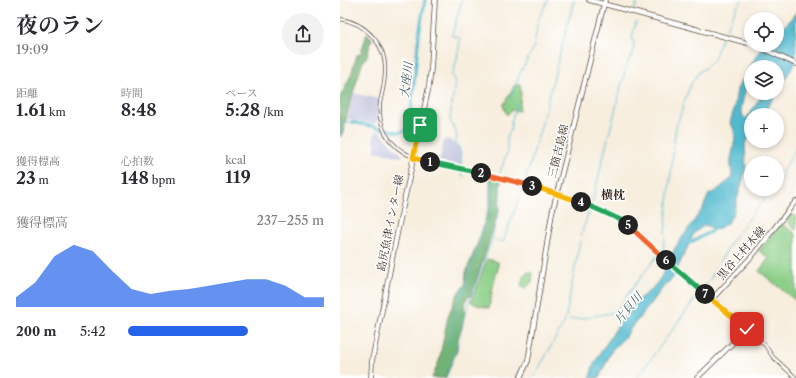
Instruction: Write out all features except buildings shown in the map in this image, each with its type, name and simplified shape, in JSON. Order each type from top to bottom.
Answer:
[{"type":"main road","name":"島尻魚津インター線","points":[[371,378],[372,361],[430,77],[435,0]]},
{"type":"main road","points":[[589,0],[605,2],[744,42]]},
{"type":"main road","name":"三箇吉島線","points":[[520,378],[528,361],[548,235],[557,194],[605,2]]},
{"type":"main road","points":[[770,52],[796,64]]},
{"type":"main road","name":"黒谷上村木線","points":[[712,299],[753,255],[796,201]]},
{"type":"main road","points":[[697,378],[747,329],[712,299]]},
{"type":"street","points":[[340,19],[353,22],[369,32],[377,41],[382,53],[386,70],[380,104],[381,118],[384,131],[401,152],[413,158],[499,176],[525,184],[578,201],[621,220],[712,299]]},
{"type":"street","points":[[747,329],[765,345],[773,357],[796,378]]},
{"type":"shaded area","points":[[353,93],[379,99],[379,119],[374,124],[348,119]]},
{"type":"shaded area","points":[[375,131],[382,132],[387,140],[402,155],[401,157],[375,151],[376,143],[373,142]]},
{"type":"shaded area","points":[[447,139],[459,148],[461,165],[439,163],[444,140]]},
{"type":"green space","points":[[367,33],[372,38],[350,103],[343,133],[340,137],[340,97],[351,75],[357,55],[361,53]]},
{"type":"green space","points":[[520,84],[521,94],[519,111],[512,110],[507,115],[503,106],[514,86]]},
{"type":"green space","points":[[490,176],[501,179],[499,211],[471,296],[467,297],[464,307],[465,311],[462,328],[458,339],[457,351],[445,378],[432,378],[439,361],[448,316],[458,293],[465,285],[466,272],[479,240],[490,204]]},
{"type":"green space","points":[[789,213],[796,217],[796,230],[785,219]]},
{"type":"green space","points":[[781,223],[796,234],[796,301],[759,271],[769,258],[759,251]]},
{"type":"green space","points":[[487,259],[498,262],[498,269],[489,308],[471,302]]},
{"type":"green space","points":[[528,272],[533,273],[532,282],[526,288],[521,287],[522,280]]},
{"type":"water","points":[[796,12],[796,61],[784,81],[784,60],[754,60],[759,52],[784,52],[784,26]]},
{"type":"water","points":[[744,77],[744,96],[741,109],[744,117],[744,148],[746,156],[744,156],[744,175],[733,214],[728,222],[717,230],[705,225],[694,233],[673,278],[664,286],[626,336],[612,350],[599,378],[590,378],[593,366],[617,327],[637,300],[650,291],[657,283],[665,271],[675,248],[703,208],[709,194],[716,191],[732,178],[731,161],[735,136],[733,127],[730,123],[737,89]]},
{"type":"water","points":[[759,100],[772,100],[767,108],[754,108]]},
{"type":"waterway","name":"大座川","points":[[352,122],[398,132],[407,128],[410,121],[419,34],[425,0]]},
{"type":"waterway","points":[[462,0],[452,34],[452,36],[458,37],[460,40],[452,76],[455,83],[450,118],[456,131],[457,137],[456,141],[454,142],[459,149],[463,167]]},
{"type":"waterway","points":[[513,101],[511,100],[511,94],[534,47],[538,20],[548,0]]},
{"type":"waterway","points":[[525,182],[574,0]]},
{"type":"waterway","points":[[635,9],[638,0]]},
{"type":"waterway","points":[[724,33],[736,8],[742,0]]},
{"type":"waterway","points":[[626,68],[633,53],[634,46],[632,37],[636,22]]},
{"type":"waterway","points":[[684,102],[691,84],[699,72],[709,65],[714,59],[722,38]]},
{"type":"waterway","points":[[609,135],[625,71]]},
{"type":"waterway","points":[[499,175],[507,153],[507,138],[516,107],[515,103]]},
{"type":"waterway","points":[[673,149],[676,127],[684,104]]},
{"type":"waterway","points":[[340,137],[344,121],[352,122]]},
{"type":"waterway","points":[[592,203],[608,138]]},
{"type":"waterway","points":[[784,169],[796,148]]},
{"type":"waterway","points":[[669,191],[673,152]]},
{"type":"waterway","points":[[462,170],[461,173],[464,177]]},
{"type":"waterway","points":[[446,378],[455,355],[462,322],[492,239],[500,193],[498,178]]},
{"type":"waterway","points":[[449,345],[453,322],[461,294],[467,283],[470,266],[480,243],[481,234],[491,205],[491,184],[489,179]]},
{"type":"waterway","points":[[493,239],[503,242],[524,185]]},
{"type":"waterway","points":[[665,233],[669,193]]},
{"type":"waterway","points":[[702,289],[711,278],[731,242],[767,196]]},
{"type":"waterway","points":[[581,236],[590,208]]},
{"type":"waterway","name":"片貝川","points":[[686,245],[710,232],[717,226]]},
{"type":"waterway","points":[[660,253],[663,249],[665,238]]},
{"type":"waterway","points":[[538,370],[565,321],[580,241]]},
{"type":"waterway","points":[[594,316],[615,311],[658,255]]},
{"type":"waterway","points":[[637,378],[700,292]]},
{"type":"waterway","points":[[569,320],[591,317]]},
{"type":"waterway","points":[[533,378],[536,373]]},
{"type":"district","name":"横枕","points":[[613,194]]},
{"type":"route","points":[[420,125],[413,158],[523,183],[572,198],[621,220],[747,329]]}]
